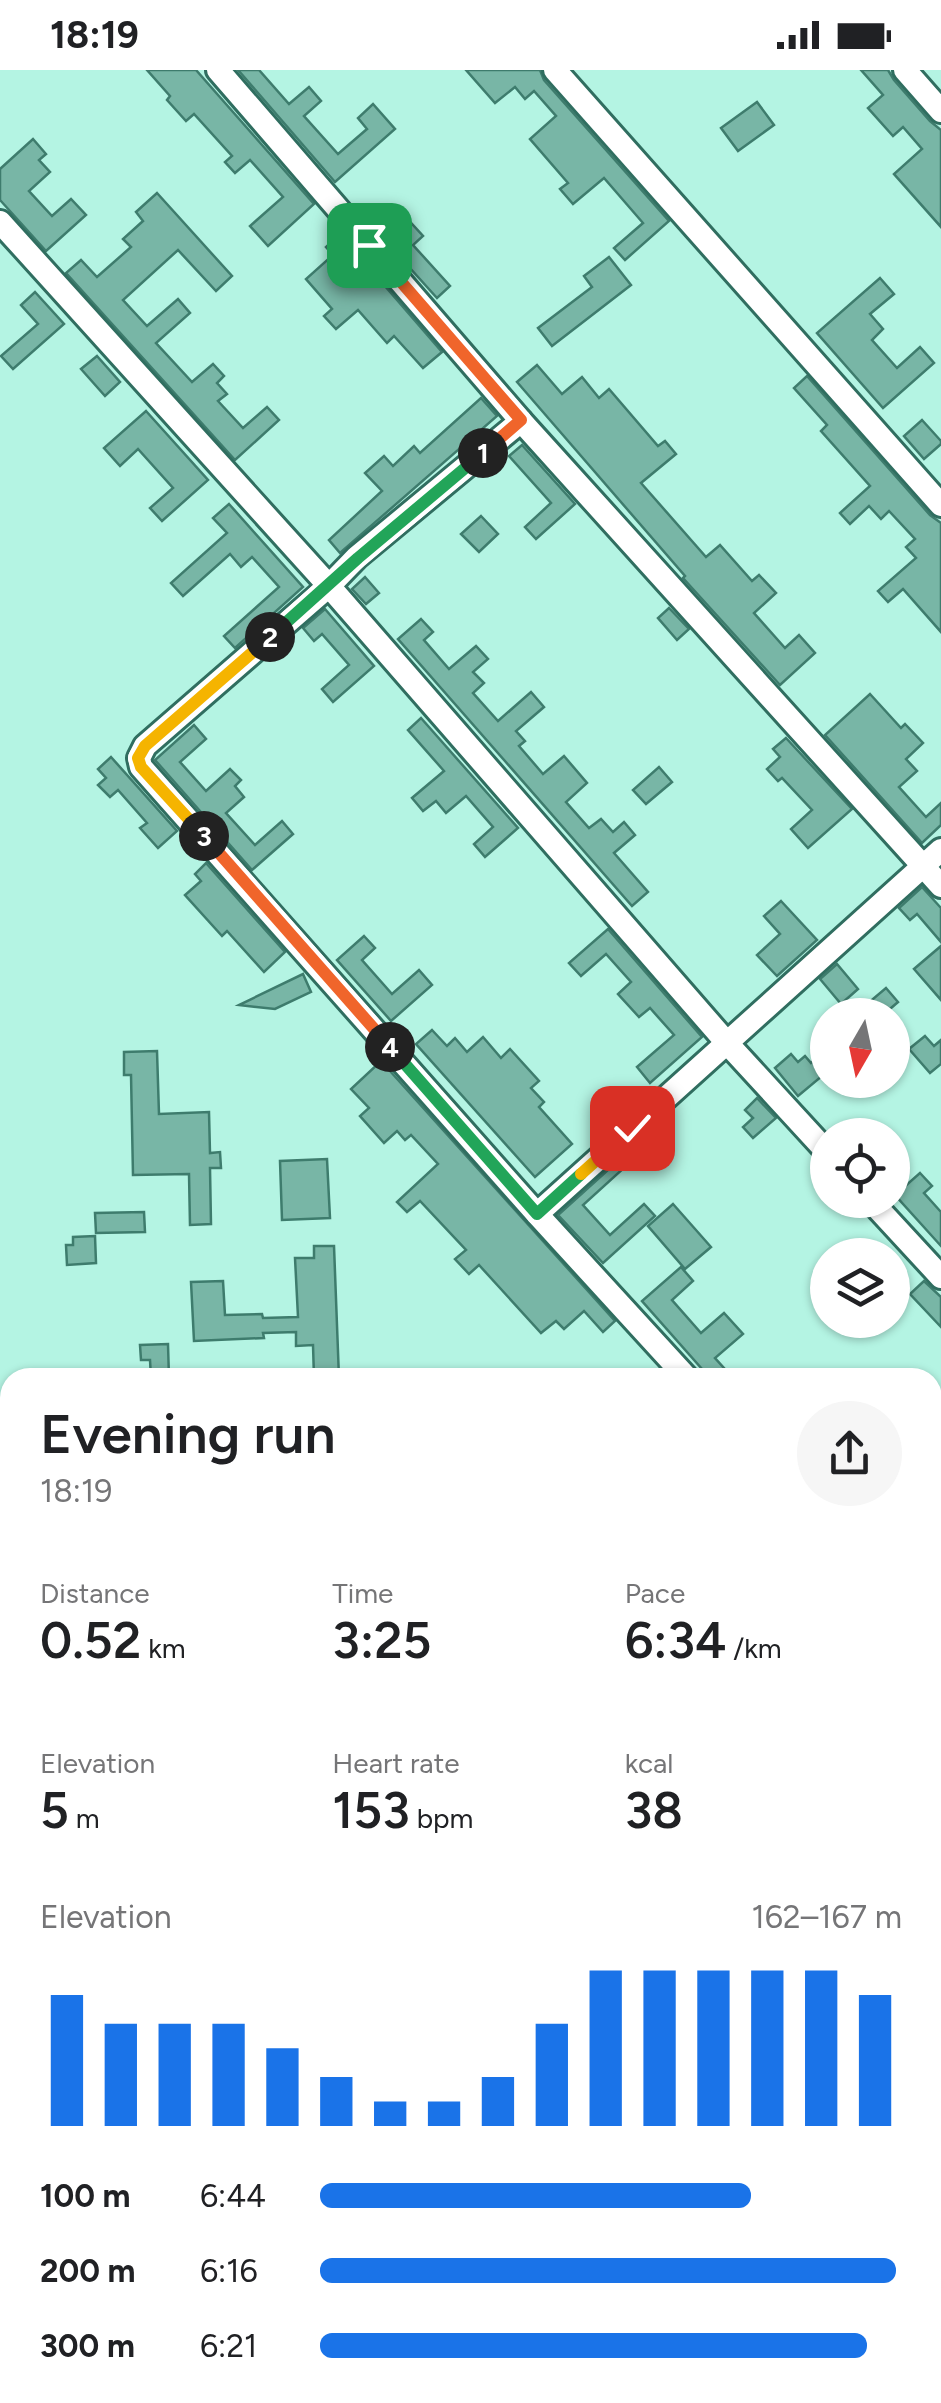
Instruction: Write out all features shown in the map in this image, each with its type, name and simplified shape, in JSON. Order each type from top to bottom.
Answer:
[{"type":"street","points":[[218,70],[521,420],[932,858],[941,886]]},
{"type":"street","points":[[555,70],[941,505]]},
{"type":"street","points":[[906,70],[941,110]]},
{"type":"street","points":[[0,222],[329,586],[810,1133]]},
{"type":"street","points":[[521,420],[358,558],[145,746],[138,758],[141,767],[678,1368]]},
{"type":"street","points":[[537,1214],[932,858]]},
{"type":"street","points":[[886,1218],[941,1278]]},
{"type":"building","points":[[147,70],[196,70],[314,204],[268,246],[250,226],[283,197],[250,160],[235,173],[225,162],[232,156],[194,114],[186,121]]},
{"type":"building","points":[[238,70],[259,70],[289,104],[309,87],[321,101],[304,116],[338,154],[367,129],[358,118],[373,104],[395,129],[335,182]]},
{"type":"building","points":[[466,70],[540,70],[544,80],[669,221],[625,260],[614,248],[643,223],[604,178],[573,204],[560,189],[568,183],[530,139],[556,116],[534,91],[525,99],[515,87],[495,103]]},
{"type":"building","points":[[861,70],[888,70],[941,130],[941,227],[894,174],[922,149],[903,127],[893,136],[868,108],[883,95]]},
{"type":"building","points":[[757,102],[774,125],[738,151],[721,128]]},
{"type":"building","points":[[33,139],[46,154],[39,160],[50,172],[29,191],[52,216],[71,199],[86,215],[46,251],[0,200],[0,169]]},
{"type":"building","points":[[157,193],[232,276],[216,291],[178,250],[123,300],[147,326],[178,299],[190,313],[156,343],[192,382],[213,364],[224,376],[217,383],[227,394],[218,401],[243,428],[267,407],[279,420],[235,460],[66,273],[81,260],[97,277],[131,247],[123,239],[143,221],[136,212]]},
{"type":"building","points":[[403,214],[423,236],[413,245],[450,286],[437,298],[380,235]]},
{"type":"building","points":[[340,234],[442,352],[423,368],[394,336],[387,343],[358,310],[336,329],[324,316],[332,309],[306,279],[333,255],[326,247]]},
{"type":"building","points":[[609,257],[631,285],[552,346],[538,328],[592,287],[584,276]]},
{"type":"building","points":[[880,278],[894,294],[870,314],[883,329],[872,340],[897,368],[920,347],[934,363],[883,408],[817,333]]},
{"type":"building","points":[[35,292],[64,324],[13,369],[1,356],[38,324],[21,305]]},
{"type":"building","points":[[97,356],[120,382],[105,396],[81,369]]},
{"type":"building","points":[[537,365],[562,394],[582,377],[599,398],[609,389],[658,446],[665,441],[676,454],[641,483],[706,557],[720,545],[752,581],[759,575],[776,593],[754,613],[785,648],[799,635],[815,653],[780,685],[683,578],[517,382]]},
{"type":"building","points":[[807,376],[941,523],[941,632],[903,589],[888,602],[878,591],[916,558],[906,547],[915,539],[889,511],[881,519],[869,506],[850,524],[840,513],[870,486],[821,431],[827,425],[794,388]]},
{"type":"building","points":[[481,398],[497,416],[340,553],[329,540],[382,491],[365,473],[384,456],[393,466],[414,446],[420,453]]},
{"type":"building","points":[[146,411],[208,480],[162,521],[150,508],[173,488],[138,449],[120,466],[104,448]]},
{"type":"building","points":[[922,420],[941,441],[924,459],[904,436]]},
{"type":"building","points":[[522,445],[575,504],[536,539],[525,527],[551,503],[509,456]]},
{"type":"building","points":[[229,504],[303,587],[235,648],[224,636],[279,587],[252,557],[241,567],[230,554],[183,596],[171,583],[227,533],[213,518]]},
{"type":"building","points":[[481,516],[498,534],[479,552],[461,534]]},
{"type":"building","points":[[365,577],[379,593],[366,604],[352,589]]},
{"type":"building","points":[[669,608],[689,629],[677,640],[658,618]]},
{"type":"building","points":[[325,609],[374,666],[333,702],[322,689],[349,665],[322,634],[314,641],[303,628]]},
{"type":"building","points":[[421,619],[433,632],[424,640],[449,669],[476,646],[488,659],[473,672],[484,683],[473,693],[498,721],[531,692],[544,707],[516,731],[525,741],[519,746],[543,774],[564,756],[587,783],[566,802],[589,828],[601,819],[613,832],[624,822],[635,835],[614,853],[648,892],[632,906],[398,639]]},
{"type":"building","points":[[870,694],[901,728],[905,724],[923,743],[906,759],[917,771],[899,787],[926,817],[941,803],[941,825],[922,843],[825,735]]},
{"type":"building","points":[[421,718],[518,828],[485,857],[474,844],[493,827],[466,796],[446,813],[436,801],[423,811],[412,798],[444,771],[408,730]]},
{"type":"building","points":[[194,725],[206,739],[180,762],[206,791],[230,769],[241,780],[235,786],[244,797],[226,813],[255,845],[282,821],[293,834],[252,870],[155,760]]},
{"type":"building","points":[[786,738],[852,809],[808,848],[791,829],[812,810],[782,778],[778,781],[767,769],[780,757],[773,749]]},
{"type":"building","points":[[111,757],[177,831],[158,848],[140,828],[147,823],[118,790],[110,797],[98,785],[106,778],[98,769]]},
{"type":"building","points":[[659,767],[672,782],[646,804],[633,790]]},
{"type":"building","points":[[206,863],[285,952],[264,972],[227,931],[222,936],[185,895],[201,881],[195,874]]},
{"type":"building","points":[[922,887],[941,908],[941,942],[917,914],[910,920],[899,908]]},
{"type":"building","points":[[781,901],[817,940],[777,976],[757,955],[780,934],[764,916]]},
{"type":"building","points":[[608,929],[702,1037],[650,1083],[637,1067],[674,1035],[650,1008],[639,1017],[618,994],[631,982],[606,954],[581,976],[569,963]]},
{"type":"building","points":[[364,936],[375,948],[362,960],[392,994],[419,970],[432,985],[391,1021],[337,960]]},
{"type":"building","points":[[941,946],[941,1000],[914,969]]},
{"type":"building","points":[[837,964],[858,989],[848,998],[836,998],[820,979]]},
{"type":"building","points":[[303,974],[311,992],[275,1009],[239,1005]]},
{"type":"building","points":[[886,988],[895,998],[874,998]]},
{"type":"building","points":[[432,1030],[447,1046],[455,1038],[467,1052],[483,1037],[501,1058],[510,1049],[539,1081],[531,1088],[544,1102],[539,1107],[572,1144],[535,1177],[416,1044]]},
{"type":"building","points":[[925,1036],[934,1046],[941,1040],[941,1064],[930,1073],[910,1048]]},
{"type":"building","points":[[157,1051],[159,1114],[209,1112],[210,1153],[220,1152],[221,1168],[210,1168],[211,1224],[190,1225],[189,1174],[133,1175],[131,1075],[124,1075],[124,1052]]},
{"type":"building","points":[[791,1054],[798,1062],[805,1056],[810,1062],[810,1086],[798,1096],[775,1068]]},
{"type":"building","points":[[381,1061],[615,1321],[603,1332],[584,1311],[564,1329],[556,1321],[541,1333],[479,1265],[469,1274],[455,1259],[466,1250],[420,1201],[407,1212],[397,1202],[438,1164],[411,1135],[405,1140],[397,1131],[384,1143],[360,1116],[369,1108],[351,1089]]},
{"type":"building","points":[[757,1098],[776,1118],[753,1138],[743,1127],[753,1118],[745,1110]]},
{"type":"building","points":[[327,1159],[330,1218],[282,1220],[280,1161]]},
{"type":"building","points":[[619,1160],[625,1167],[583,1205],[610,1235],[644,1204],[655,1216],[603,1263],[558,1215]]},
{"type":"building","points":[[920,1173],[932,1186],[924,1193],[941,1212],[941,1246],[910,1212],[910,1182]]},
{"type":"building","points":[[673,1204],[711,1247],[685,1269],[648,1226]]},
{"type":"building","points":[[144,1212],[145,1232],[96,1233],[95,1213]]},
{"type":"building","points":[[95,1236],[96,1263],[67,1265],[66,1245],[73,1245],[73,1237]]},
{"type":"building","points":[[314,1246],[334,1246],[339,1368],[314,1368],[313,1345],[296,1346],[296,1332],[263,1333],[264,1338],[194,1341],[191,1282],[223,1281],[225,1315],[298,1317],[295,1258],[314,1258]]},
{"type":"building","points":[[681,1267],[693,1281],[672,1300],[701,1333],[724,1313],[743,1334],[715,1358],[724,1368],[701,1368],[642,1301]]},
{"type":"building","points":[[924,1281],[941,1297],[941,1327],[910,1294]]},
{"type":"building","points":[[168,1344],[169,1368],[150,1368],[150,1360],[141,1360],[140,1345]]},
{"type":"route","points":[[369,245],[521,420],[358,558],[145,746],[138,758],[141,767],[537,1214],[632,1128]]}]
